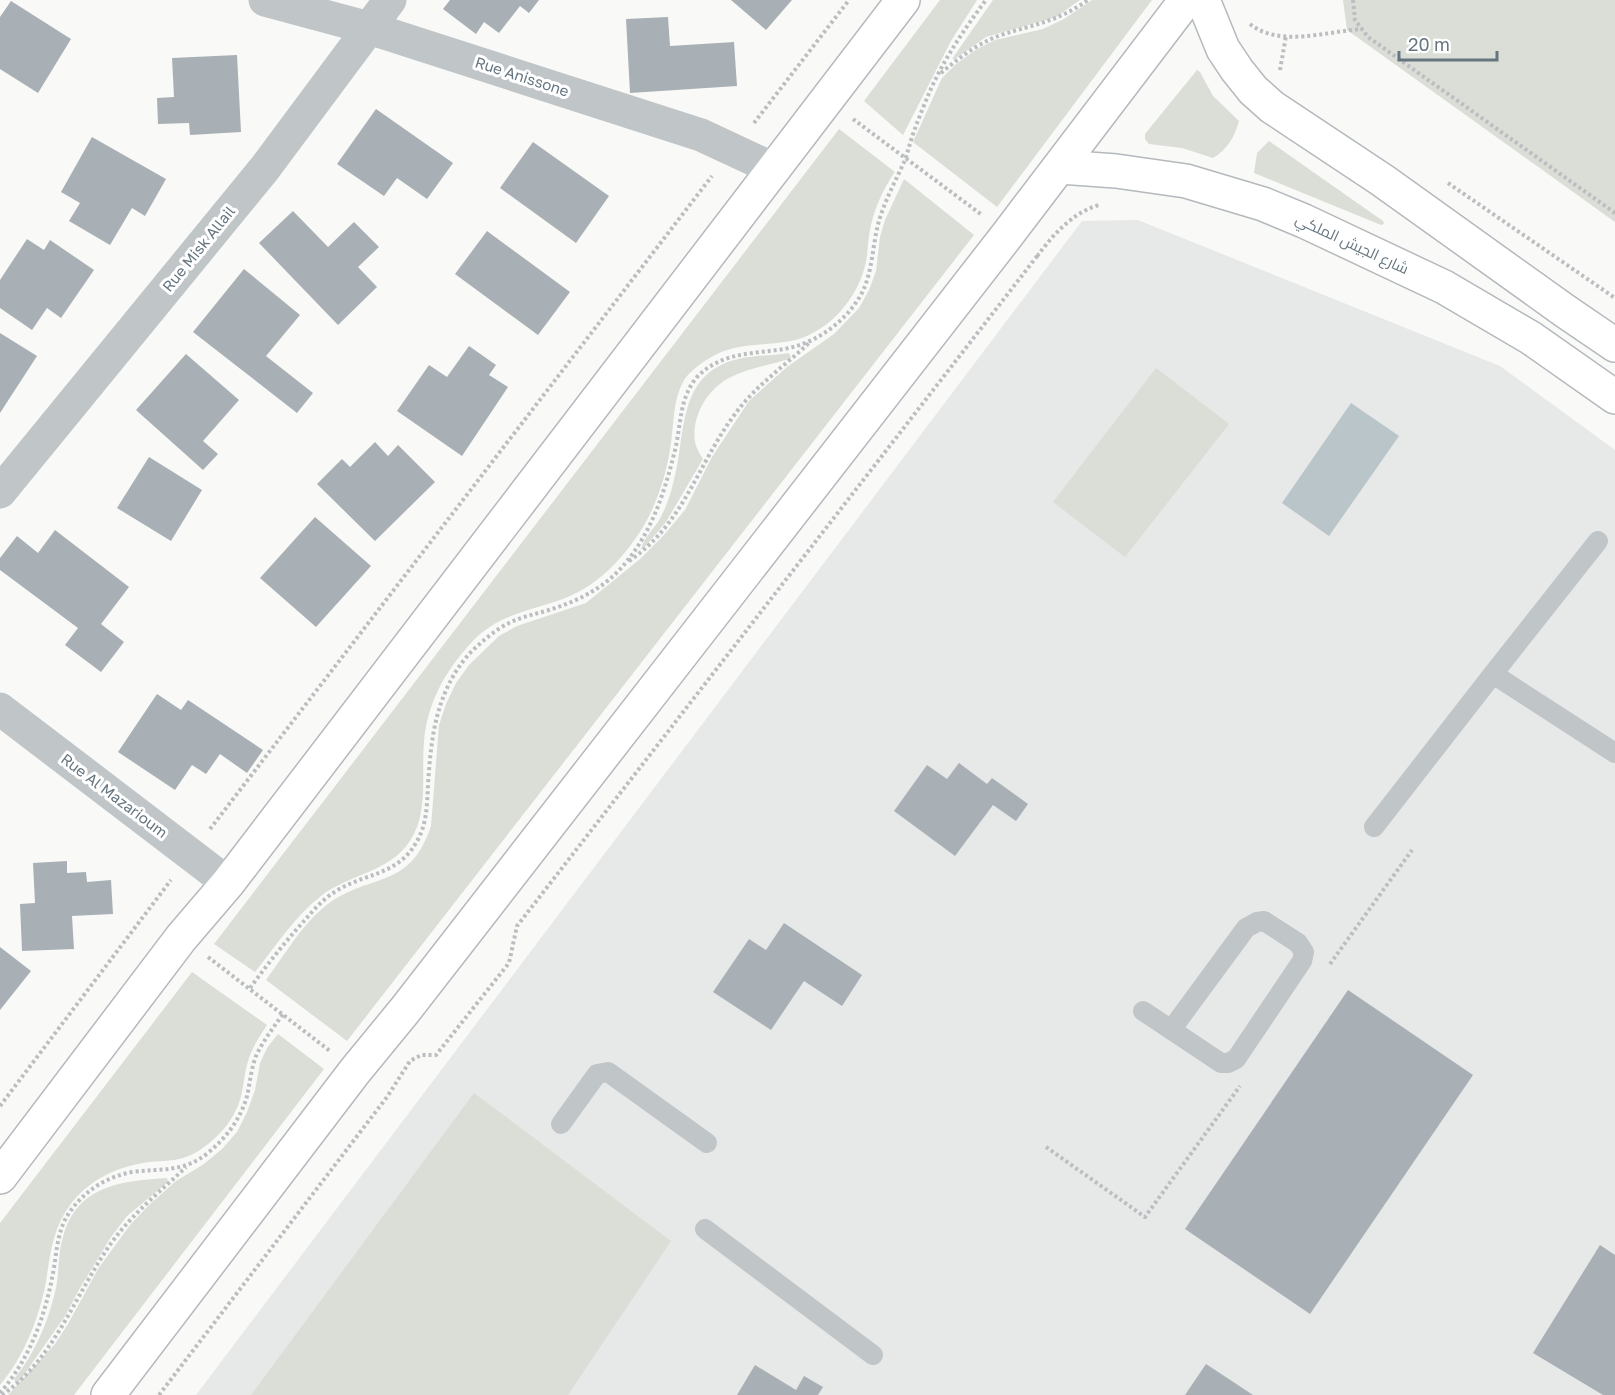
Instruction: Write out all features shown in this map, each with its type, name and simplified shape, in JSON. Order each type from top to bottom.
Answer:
[{"type":"main road","points":[[0,1177],[181,938],[228,883],[903,0]]},
{"type":"main road","points":[[108,1395],[355,1071],[405,1010],[1060,167],[1186,0]]},
{"type":"main road","points":[[1203,0],[1216,36],[1232,63],[1253,90],[1272,107],[1382,180],[1615,345]]},
{"type":"main road","name":"شارع الجيش الملكي","points":[[1060,167],[1151,175],[1197,184],[1263,204],[1444,286],[1531,338],[1615,397]]},
{"type":"street","name":"Rue Anissone","points":[[265,0],[369,28],[701,135],[774,169]]},
{"type":"street","name":"Rue Misk Allail","points":[[0,492],[265,168],[390,0]]},
{"type":"street","name":"Rue Al Mazarioum","points":[[0,709],[228,883]]},
{"type":"lane","points":[[1374,827],[1598,541]]},
{"type":"lane","points":[[1493,674],[1615,753]]},
{"type":"lane","points":[[1143,1011],[1171,1030],[1221,1063],[1228,1063],[1236,1059],[1302,961],[1304,952],[1298,943],[1264,921],[1246,928],[1171,1030]]},
{"type":"lane","points":[[561,1124],[597,1074],[608,1072],[707,1143]]},
{"type":"lane","points":[[705,1229],[873,1355]]},
{"type":"path","points":[[0,1106],[190,855],[849,0]]},
{"type":"path","points":[[250,988],[286,942],[323,901],[352,882],[386,871],[410,852],[418,840],[427,813],[431,745],[436,716],[449,683],[459,666],[472,651],[509,623],[582,598],[644,551],[657,539],[683,505],[711,450],[736,412],[771,374],[841,319],[860,297],[868,274],[879,220],[906,158],[914,132],[938,76],[956,44],[986,0]]},
{"type":"path","points":[[938,76],[972,49],[986,42],[1059,18],[1088,0]]},
{"type":"path","points":[[1353,0],[1355,20],[1368,37],[1615,213]]},
{"type":"path","points":[[1245,17],[1260,32],[1273,36],[1363,29]]},
{"type":"path","points":[[1286,36],[1279,69],[1286,74]]},
{"type":"path","points":[[793,73],[826,100],[1038,255]]},
{"type":"path","points":[[159,1395],[387,1096],[410,1061],[421,1054],[436,1055],[506,968],[514,945],[517,926],[1049,241],[1069,221],[1102,204]]},
{"type":"path","points":[[626,563],[659,506],[676,442],[684,400],[697,378],[711,365],[728,357],[790,347],[815,338]]},
{"type":"path","points":[[146,914],[250,988],[387,1096]]},
{"type":"path","points":[[1,1394],[22,1380],[53,1340],[99,1261],[124,1226],[188,1165],[209,1152],[232,1129],[247,1097],[255,1059],[265,1038],[283,1014]]},
{"type":"path","points":[[1,1394],[35,1337],[50,1292],[61,1231],[68,1215],[78,1202],[90,1190],[118,1176],[135,1172],[170,1170],[188,1165]]},
{"type":"shaded area","points":[[940,0],[977,0],[951,41],[903,135],[864,101]]},
{"type":"shaded area","points":[[993,0],[1080,0],[1056,17],[986,37],[952,59]]},
{"type":"shaded area","points":[[1092,0],[1152,0],[997,207],[913,142],[942,78],[956,64],[995,40],[1043,29],[1064,19]]},
{"type":"shaded area","points":[[1343,0],[1615,0],[1615,222],[1347,30]]},
{"type":"shaded area","points":[[1197,70],[1213,96],[1239,121],[1230,142],[1213,158],[1182,148],[1149,144],[1145,139],[1145,134]]},
{"type":"shaded area","points":[[839,129],[895,172],[875,211],[863,272],[848,303],[829,322],[809,335],[785,342],[723,351],[698,366],[686,378],[677,396],[669,454],[660,489],[646,522],[624,554],[606,573],[573,595],[501,620],[491,626],[471,643],[445,677],[433,701],[426,728],[420,818],[410,841],[402,851],[392,860],[344,882],[321,896],[294,922],[255,972],[214,944]]},
{"type":"shaded area","points":[[1269,141],[1383,221],[1384,224],[1381,225],[1254,173],[1257,153]]},
{"type":"shaded area","points":[[904,179],[974,235],[347,1041],[266,980],[300,933],[323,908],[355,889],[399,872],[411,862],[422,847],[431,826],[439,725],[456,683],[469,665],[499,636],[517,626],[586,603],[640,559],[663,536],[685,510],[712,457],[749,401],[787,367],[834,334],[859,308],[876,271],[880,237],[885,220]]},
{"type":"shaded area","points":[[1138,220],[1500,366],[1615,450],[1615,1395],[196,1395],[1082,221]]},
{"type":"shaded area","points":[[789,353],[791,358],[789,359],[731,377],[708,396],[699,413],[694,432],[698,451],[703,459],[666,522],[641,549],[661,517],[669,499],[687,409],[693,392],[703,378],[718,367],[738,359]]},
{"type":"shaded area","points":[[1156,368],[1229,424],[1125,557],[1053,502]]},
{"type":"shaded area","points":[[1351,403],[1399,436],[1329,536],[1282,503]]},
{"type":"shaded area","points":[[192,972],[267,1025],[250,1056],[241,1098],[236,1110],[218,1135],[196,1152],[174,1160],[143,1163],[112,1172],[93,1182],[70,1205],[56,1232],[35,1323],[23,1350],[0,1385],[0,1223]]},
{"type":"shaded area","points":[[278,1034],[324,1069],[74,1395],[8,1395],[55,1344],[98,1269],[130,1225],[176,1181],[204,1164],[237,1132],[255,1090],[260,1063],[267,1048]]},
{"type":"shaded area","points":[[474,1093],[671,1241],[568,1395],[251,1395]]},
{"type":"shaded area","points":[[167,1178],[168,1182],[127,1216],[111,1237],[65,1316],[19,1382],[15,1382],[14,1379],[33,1350],[47,1318],[56,1289],[63,1237],[79,1206],[90,1196],[118,1184]]},
{"type":"building","points":[[450,0],[539,0],[529,13],[520,6],[499,33],[484,22],[476,34],[443,9]]},
{"type":"building","points":[[731,0],[792,0],[766,30]]},
{"type":"building","points":[[11,1],[71,39],[38,93],[0,69],[0,17]]},
{"type":"building","points":[[668,17],[670,46],[734,42],[737,86],[630,93],[626,19]]},
{"type":"building","points":[[237,55],[241,132],[190,135],[189,123],[158,124],[157,98],[174,97],[172,58]]},
{"type":"building","points":[[376,109],[453,163],[427,199],[397,178],[384,196],[337,164]]},
{"type":"building","points":[[92,137],[166,179],[145,216],[132,208],[110,245],[69,221],[80,203],[61,192]]},
{"type":"building","points":[[533,142],[609,196],[576,243],[500,188]]},
{"type":"building","points":[[293,211],[328,247],[354,222],[379,247],[358,267],[377,287],[338,325],[259,243]]},
{"type":"building","points":[[487,231],[570,292],[538,335],[455,274]]},
{"type":"building","points":[[27,239],[44,250],[50,240],[94,270],[61,318],[47,308],[32,330],[0,308],[0,280]]},
{"type":"building","points":[[244,269],[300,315],[266,356],[313,393],[297,413],[193,332]]},
{"type":"building","points":[[0,333],[37,356],[0,413]]},
{"type":"building","points":[[469,346],[496,365],[489,375],[508,387],[462,456],[397,411],[429,365],[447,377]]},
{"type":"building","points":[[186,354],[239,400],[203,441],[218,454],[203,470],[136,410]]},
{"type":"building","points":[[375,442],[388,456],[398,445],[435,482],[375,541],[317,484],[342,459],[350,467]]},
{"type":"building","points":[[149,457],[202,490],[171,541],[117,508]]},
{"type":"building","points":[[315,517],[371,566],[316,627],[260,578]]},
{"type":"building","points":[[55,530],[129,587],[101,624],[124,642],[101,672],[65,645],[78,628],[0,570],[0,558],[17,536],[38,553]]},
{"type":"building","points":[[157,694],[181,710],[188,700],[263,750],[247,773],[220,754],[206,774],[192,765],[175,790],[118,752]]},
{"type":"building","points":[[959,763],[987,784],[992,778],[1028,804],[1016,821],[993,805],[955,856],[894,811],[927,765],[947,779]]},
{"type":"building","points":[[67,861],[67,873],[86,872],[87,882],[111,880],[113,914],[72,916],[74,949],[22,951],[20,904],[35,903],[33,863]]},
{"type":"building","points":[[784,923],[862,975],[842,1006],[804,981],[771,1030],[713,992],[749,939],[766,950]]},
{"type":"building","points":[[0,947],[31,971],[0,1010]]},
{"type":"building","points":[[1348,990],[1473,1075],[1310,1314],[1185,1229]]},
{"type":"building","points":[[1600,1245],[1615,1255],[1615,1395],[1603,1395],[1533,1353]]},
{"type":"building","points":[[1206,1364],[1253,1395],[1185,1395]]},
{"type":"building","points":[[755,1365],[796,1390],[804,1376],[823,1387],[818,1395],[737,1395]]}]
